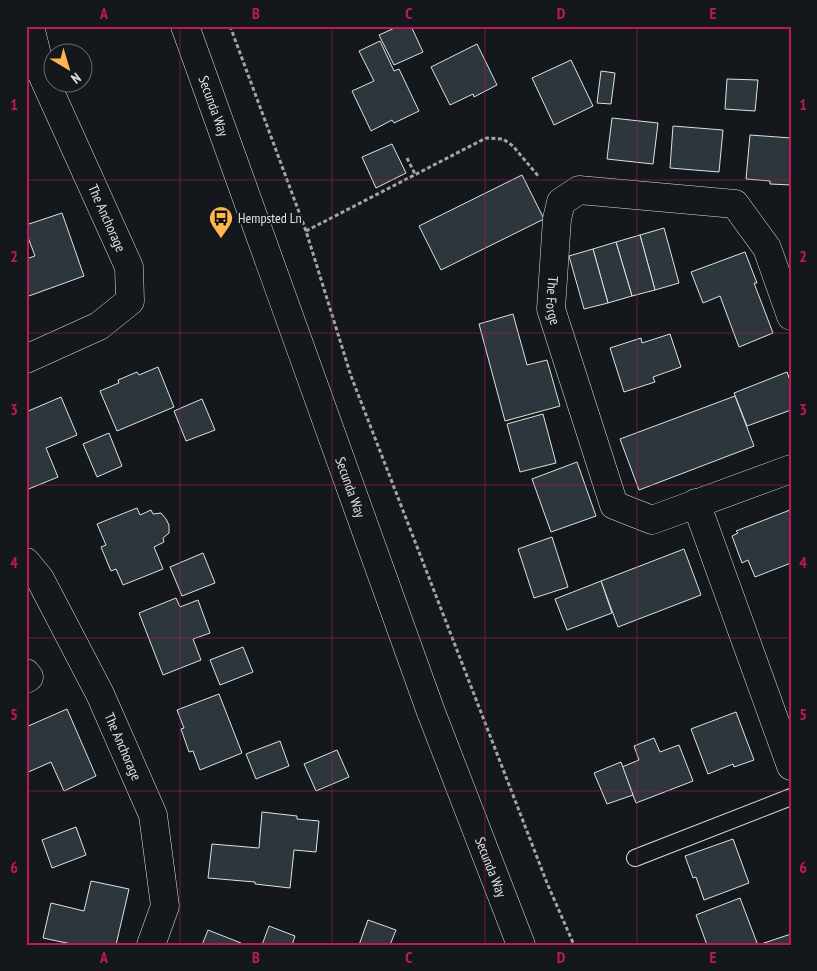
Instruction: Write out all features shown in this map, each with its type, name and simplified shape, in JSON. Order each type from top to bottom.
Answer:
[{"type":"street","name":"The Anchorage","points":[[26,359],[99,326],[130,301],[129,267],[41,72],[30,26]]},
{"type":"street","name":"Secunda Way","points":[[185,26],[431,712],[522,945]]},
{"type":"street","points":[[561,202],[579,190],[735,204],[767,248],[791,316]]},
{"type":"street","name":"The Forge","points":[[561,202],[557,219],[551,309],[614,505],[652,520],[791,469]]},
{"type":"street","points":[[696,503],[791,766]]},
{"type":"street","name":"The Anchorage","points":[[26,562],[40,579],[100,694],[153,816],[165,906],[151,945]]},
{"type":"street","points":[[26,673],[29,677],[26,679]]},
{"type":"lane","points":[[635,858],[791,797]]},
{"type":"path","points":[[230,26],[306,232],[351,376],[546,884],[574,945]]},
{"type":"path","points":[[306,232],[486,138],[503,139],[513,146],[561,202]]},
{"type":"path","points":[[407,158],[415,174]]},
{"type":"building","points":[[399,26],[411,26],[423,52],[394,65],[379,35]]},
{"type":"building","points":[[380,41],[394,71],[399,69],[419,111],[394,123],[392,120],[371,131],[352,91],[374,81],[359,51]]},
{"type":"building","points":[[477,44],[497,85],[474,97],[473,94],[450,105],[431,67]]},
{"type":"building","points":[[571,60],[593,106],[554,125],[532,78]]},
{"type":"building","points":[[601,71],[615,73],[611,104],[597,103]]},
{"type":"building","points":[[727,79],[758,80],[755,111],[725,109]]},
{"type":"building","points":[[612,118],[658,123],[653,164],[607,159]]},
{"type":"building","points":[[673,126],[723,130],[719,172],[670,168]]},
{"type":"building","points":[[750,135],[791,138],[791,185],[770,184],[770,181],[746,179]]},
{"type":"building","points":[[392,144],[406,173],[376,188],[362,157]]},
{"type":"building","points":[[522,175],[544,219],[441,270],[419,226]]},
{"type":"building","points":[[62,213],[84,276],[26,297],[26,259],[35,256],[26,232],[26,225]]},
{"type":"building","points":[[664,228],[679,283],[655,290],[640,235]]},
{"type":"building","points":[[640,235],[655,290],[632,296],[616,242]]},
{"type":"building","points":[[616,242],[632,296],[608,303],[593,249]]},
{"type":"building","points":[[593,249],[608,303],[584,309],[569,256]]},
{"type":"building","points":[[745,252],[757,283],[754,283],[773,333],[739,347],[720,296],[703,303],[691,272]]},
{"type":"building","points":[[513,314],[527,365],[547,360],[560,406],[505,421],[479,324]]},
{"type":"building","points":[[670,334],[681,367],[653,377],[655,382],[624,392],[610,348],[641,338],[642,343]]},
{"type":"building","points":[[158,367],[174,407],[117,431],[100,391],[119,383],[118,380],[137,372],[139,375]]},
{"type":"building","points":[[787,372],[791,383],[791,410],[747,426],[734,393]]},
{"type":"building","points":[[735,396],[754,446],[639,490],[620,439]]},
{"type":"building","points":[[61,397],[77,435],[46,448],[58,477],[26,490],[26,412]]},
{"type":"building","points":[[202,399],[215,430],[186,441],[174,411]]},
{"type":"building","points":[[543,414],[556,463],[520,472],[507,424]]},
{"type":"building","points":[[109,433],[122,466],[97,477],[83,444]]},
{"type":"building","points":[[577,462],[596,516],[551,532],[532,479]]},
{"type":"building","points":[[137,508],[140,515],[151,510],[153,514],[161,513],[169,525],[169,533],[163,538],[164,542],[154,547],[163,569],[123,585],[116,569],[111,571],[101,547],[106,545],[97,524]]},
{"type":"building","points":[[790,510],[791,563],[755,577],[748,560],[742,563],[732,536],[738,533],[736,531]]},
{"type":"building","points":[[552,537],[568,587],[534,598],[518,549]]},
{"type":"building","points":[[684,549],[701,595],[618,627],[601,581]]},
{"type":"building","points":[[203,553],[215,583],[182,596],[170,567]]},
{"type":"building","points":[[601,581],[612,613],[567,630],[555,599]]},
{"type":"building","points":[[176,598],[180,607],[198,600],[210,633],[193,639],[201,660],[163,675],[139,613]]},
{"type":"building","points":[[243,647],[253,672],[220,685],[210,660]]},
{"type":"building","points":[[219,694],[242,753],[200,770],[193,751],[189,752],[181,729],[184,728],[177,710]]},
{"type":"building","points":[[67,709],[96,776],[64,791],[51,762],[26,773],[26,727]]},
{"type":"building","points":[[736,712],[754,760],[734,767],[733,764],[708,774],[691,729]]},
{"type":"building","points":[[654,738],[660,752],[679,745],[693,781],[636,803],[622,767],[639,760],[634,746]]},
{"type":"building","points":[[280,741],[289,766],[256,779],[246,754]]},
{"type":"building","points":[[337,750],[349,777],[316,791],[304,764]]},
{"type":"building","points":[[621,762],[633,795],[607,804],[594,773]]},
{"type":"building","points":[[262,812],[297,816],[297,819],[319,821],[316,852],[294,850],[290,888],[255,884],[255,882],[208,878],[212,844],[259,848]]},
{"type":"building","points":[[76,827],[86,855],[52,868],[42,840]]},
{"type":"building","points":[[733,839],[749,883],[704,900],[696,877],[693,878],[685,856]]},
{"type":"building","points":[[91,881],[129,889],[116,945],[76,945],[43,938],[51,903],[84,911]]},
{"type":"building","points":[[740,898],[757,943],[751,945],[707,945],[696,915]]},
{"type":"building","points":[[368,920],[396,930],[390,945],[359,945]]},
{"type":"building","points":[[269,926],[295,936],[292,945],[262,945]]},
{"type":"building","points":[[208,930],[241,943],[240,945],[202,945]]},
{"type":"building","points":[[791,934],[791,945],[761,944]]},
{"type":"place","name":"Hempsted Ln","points":[[221,239]]}]
